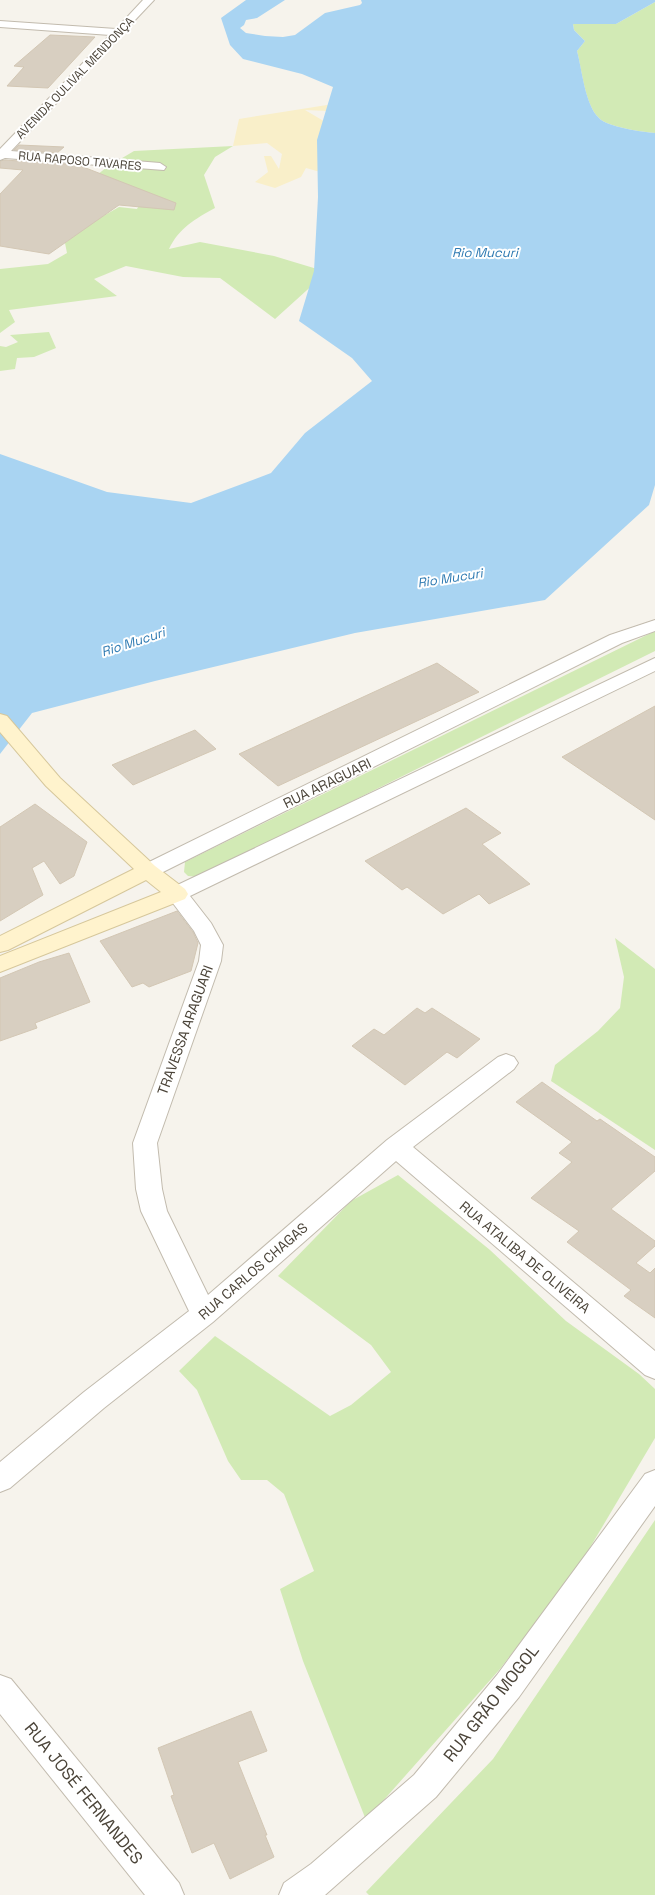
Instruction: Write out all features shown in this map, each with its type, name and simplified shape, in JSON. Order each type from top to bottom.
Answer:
[{"type":"street","name":"AVENIDA OULIVAL MENDONÇA","points":[[1,155],[150,0]]},
{"type":"street","points":[[0,24],[119,32]]},
{"type":"street","name":"RUA RAPOSO TAVARES","points":[[1,155],[160,167]]},
{"type":"street","name":"RUA ARAGUARI","points":[[0,945],[616,639],[655,625]]},
{"type":"street","points":[[0,964],[176,894],[655,664]]},
{"type":"street","name":"TRAVESSA ARAGUARI","points":[[0,720],[53,782],[148,871],[176,894],[203,928],[212,945],[210,961],[145,1143],[148,1189],[154,1212],[204,1314]]},
{"type":"street","name":"RUA CARLOS CHAGAS","points":[[0,1479],[94,1400],[204,1314],[396,1147],[506,1063]]},
{"type":"street","name":"RUA ATALIBA DE OLIVEIRA","points":[[396,1147],[655,1367]]},
{"type":"street","name":"RUA GRÃO MOGOL","points":[[296,1895],[323,1876],[425,1786],[508,1686],[655,1483]]},
{"type":"street","name":"RUA JOSÉ FERNANDES","points":[[0,1690],[167,1895]]},
{"type":"green space","points":[[655,2],[655,133],[642,132],[609,124],[599,118],[594,112],[587,96],[577,51],[585,41],[574,30],[573,24],[616,24]]},
{"type":"green space","points":[[233,146],[215,157],[204,175],[215,208],[188,225],[178,235],[169,249],[200,242],[274,256],[327,272],[275,319],[220,278],[183,277],[126,266],[94,279],[117,296],[9,310],[15,322],[0,333],[0,269],[48,264],[67,253],[65,243],[91,223],[119,207],[137,209],[143,197],[77,191],[107,167],[134,151]]},
{"type":"green space","points":[[49,332],[56,348],[34,357],[17,358],[15,369],[0,371],[0,346],[6,347],[18,342],[10,335]]},
{"type":"green space","points":[[655,631],[655,651],[199,877],[188,876],[184,872],[185,862]]},
{"type":"green space","points":[[615,938],[655,969],[655,1150],[551,1081],[555,1065],[598,1031],[620,1008],[624,977]]},
{"type":"green space","points":[[398,1175],[490,1250],[566,1321],[639,1374],[655,1389],[655,1438],[579,1566],[500,1669],[366,1820],[303,1661],[280,1589],[314,1571],[284,1494],[267,1480],[241,1480],[228,1461],[197,1390],[179,1371],[215,1336],[330,1416],[351,1405],[391,1372],[371,1345],[278,1276],[351,1201]]},
{"type":"green space","points":[[655,1520],[655,1895],[369,1895],[366,1892],[493,1759]]},
{"type":"sand","points":[[346,102],[351,112],[305,110],[361,143],[356,182],[306,168],[301,177],[275,188],[255,182],[268,172],[264,156],[271,156],[279,169],[282,154],[267,143],[233,146],[239,119]]},
{"type":"water","name":"Rio Mucuri","points":[[246,0],[285,0],[257,18],[246,20],[244,25],[240,28],[246,33],[283,37],[295,35],[325,13],[360,5],[362,3],[361,0],[655,0],[655,2],[616,24],[573,24],[574,30],[585,41],[577,51],[587,96],[594,112],[599,118],[609,124],[642,132],[655,133],[655,485],[649,505],[545,600],[355,633],[155,681],[32,713],[0,754],[0,454],[107,492],[191,503],[271,473],[305,433],[372,381],[352,358],[299,321],[314,271],[318,197],[317,140],[333,87],[302,74],[243,59],[230,45],[221,18]]},
{"type":"building","points":[[50,35],[95,37],[48,88],[7,86],[24,67],[14,66]]},
{"type":"building","points":[[19,145],[64,147],[57,153],[14,150]]},
{"type":"building","points":[[5,160],[78,165],[176,203],[174,210],[119,205],[49,254],[0,246],[0,194],[23,170],[0,168],[0,161]]},
{"type":"building","points":[[437,663],[479,692],[278,786],[239,754]]},
{"type":"building","points":[[655,706],[655,820],[562,757]]},
{"type":"building","points":[[195,730],[216,749],[133,785],[112,765]]},
{"type":"building","points":[[35,804],[87,842],[74,876],[60,884],[44,861],[32,868],[43,895],[0,921],[0,827]]},
{"type":"building","points":[[466,808],[501,833],[482,844],[530,884],[489,904],[479,894],[443,914],[407,887],[402,890],[365,861]]},
{"type":"building","points":[[177,911],[193,932],[198,943],[191,971],[149,987],[143,983],[132,987],[100,941]]},
{"type":"building","points":[[69,953],[90,1002],[35,1023],[37,1028],[0,1041],[0,978],[39,962]]},
{"type":"building","points":[[417,1008],[425,1013],[432,1008],[480,1039],[457,1058],[447,1052],[405,1085],[352,1046],[374,1029],[384,1035]]},
{"type":"building","points":[[542,1082],[597,1121],[600,1119],[655,1157],[655,1171],[611,1209],[655,1241],[655,1246],[636,1263],[650,1273],[655,1268],[655,1318],[624,1296],[631,1290],[567,1242],[579,1231],[531,1198],[572,1162],[559,1153],[572,1142],[516,1102]]},
{"type":"building","points":[[251,1711],[267,1751],[238,1762],[267,1835],[265,1835],[274,1857],[230,1879],[214,1843],[192,1853],[171,1796],[174,1795],[158,1748]]}]
